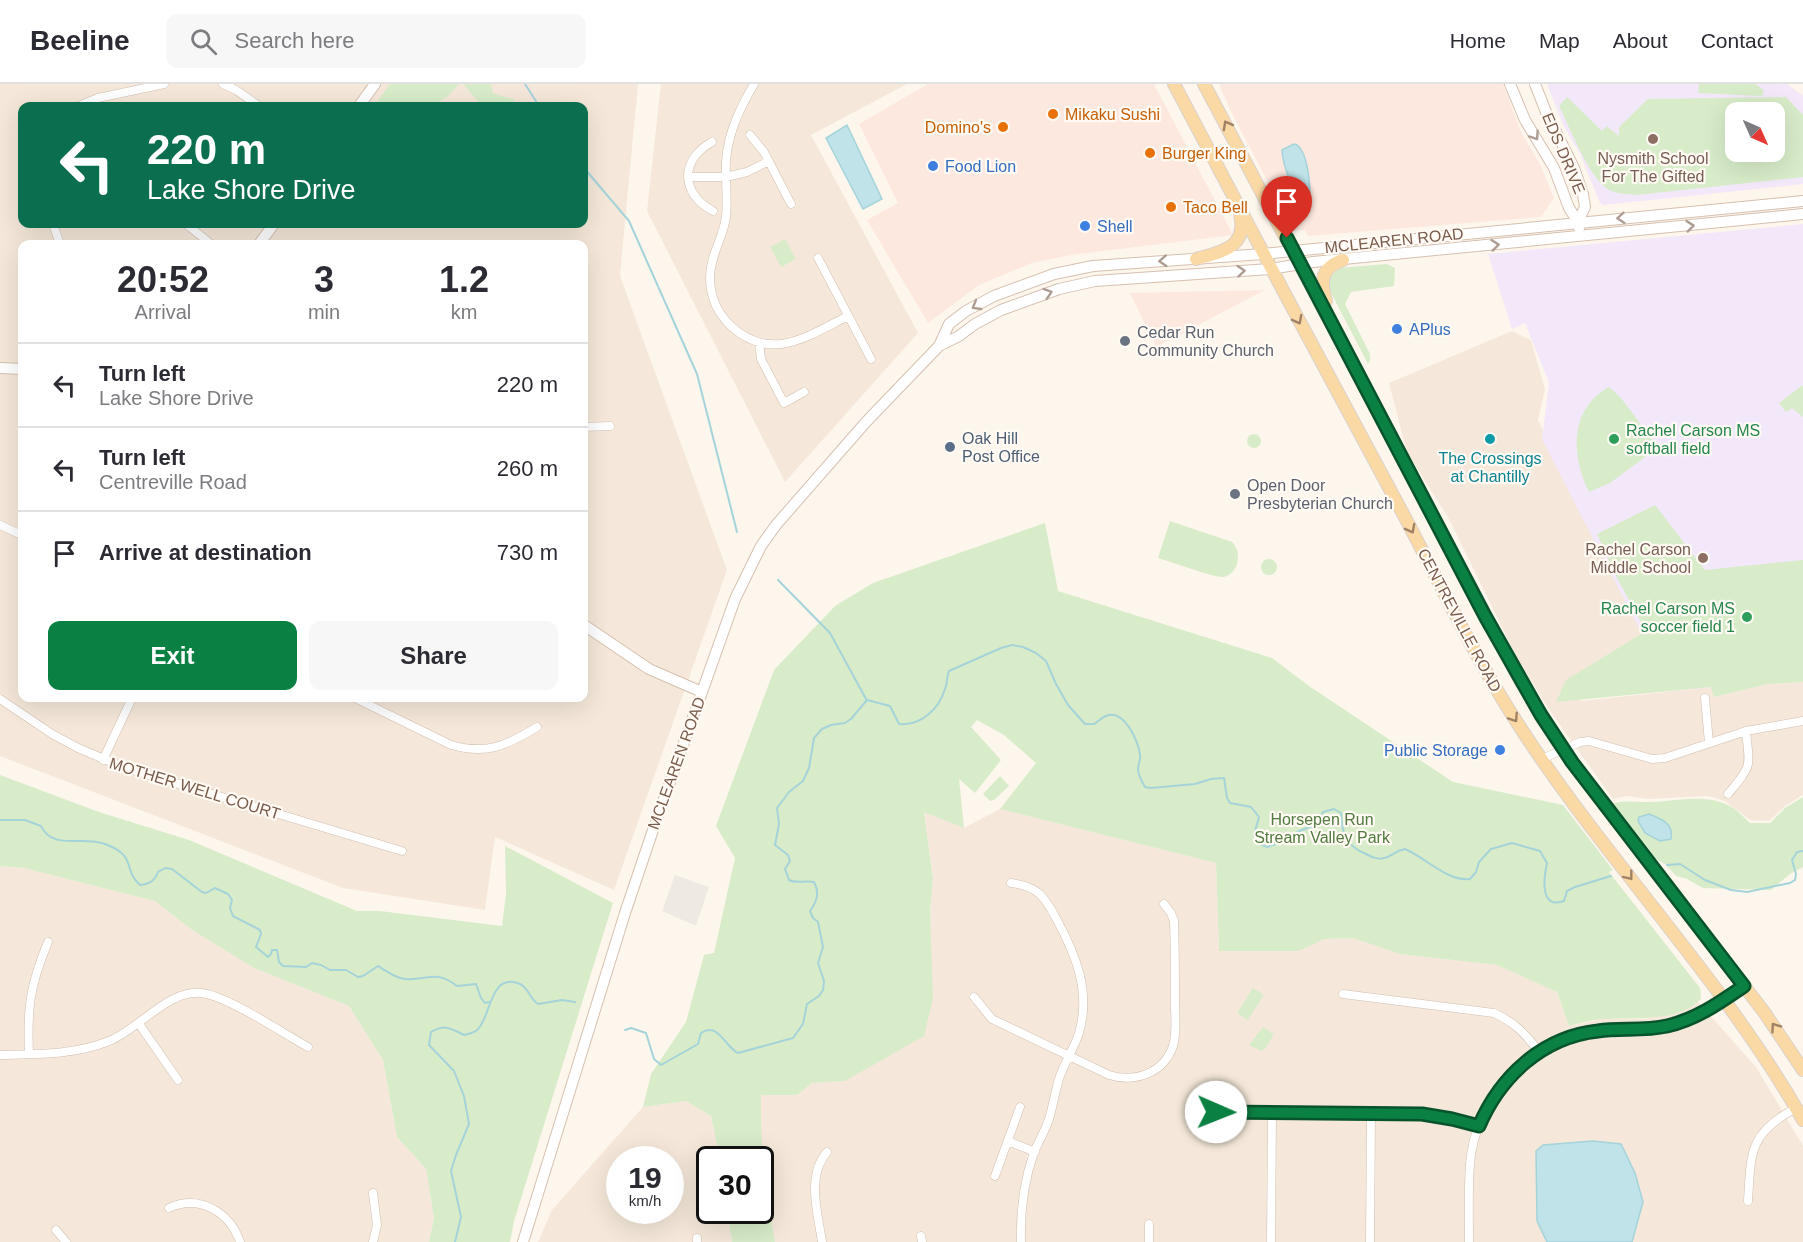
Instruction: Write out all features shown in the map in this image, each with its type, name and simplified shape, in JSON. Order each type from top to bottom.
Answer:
[{"type":"main road","points":[[362,102],[375,84]]},
{"type":"main road","name":"CENTREVILLE ROAD","points":[[1174,84],[1270,269],[1473,647],[1511,712],[1542,759],[1724,1000],[1765,1058],[1803,1120]]},
{"type":"main road","name":"CENTREVILLE ROAD","points":[[1204,84],[1521,682],[1564,749],[1764,1012],[1803,1070]]},
{"type":"main road","name":"EDS DRIVE","points":[[1510,84],[1525,120],[1554,168],[1569,208],[1578,222],[1580,237]]},
{"type":"main road","name":"EDS DRIVE","points":[[1535,84],[1546,112],[1574,168],[1583,194],[1585,207],[1578,222]]},
{"type":"main road","name":"MCLEAREN ROAD","points":[[524,1242],[640,867],[735,599],[768,535],[822,472],[939,345],[949,324],[974,307],[1012,288],[1054,274],[1093,266],[1263,254],[1803,201]]},
{"type":"main road","points":[[1196,259],[1233,246],[1239,239],[1242,223],[1237,204]]},
{"type":"main road","name":"MCLEAREN ROAD","points":[[939,345],[1017,302],[1075,285],[1119,279],[1270,269],[1300,264],[1803,214]]},
{"type":"main road","points":[[1330,320],[1322,287],[1323,276],[1333,263],[1343,260]]},
{"type":"main road","points":[[0,368],[18,369]]},
{"type":"main road","points":[[588,628],[649,669],[702,692]]},
{"type":"street","points":[[88,102],[164,84]]},
{"type":"street","points":[[223,84],[253,102]]},
{"type":"street","points":[[754,84],[736,118],[730,136],[726,177],[726,218],[711,267],[712,297],[727,321],[742,335],[759,343],[792,343],[848,316]]},
{"type":"street","points":[[750,135],[761,146],[791,204]]},
{"type":"street","points":[[712,142],[696,154],[688,177],[693,194],[699,202],[713,211]]},
{"type":"street","points":[[688,177],[726,177],[747,172],[769,161]]},
{"type":"street","points":[[191,228],[206,240]]},
{"type":"street","points":[[818,258],[871,359]]},
{"type":"street","points":[[759,343],[761,359],[784,403],[804,392]]},
{"type":"street","points":[[588,428],[610,426]]},
{"type":"street","points":[[0,525],[18,533]]},
{"type":"street","points":[[1705,698],[1709,743]]},
{"type":"street","name":"MOTHER WELL COURT","points":[[0,699],[52,734],[103,760],[402,851]]},
{"type":"street","points":[[103,760],[130,702]]},
{"type":"street","points":[[363,702],[451,745],[477,750],[502,746],[537,727]]},
{"type":"street","points":[[1542,759],[1580,742],[1589,741],[1652,759],[1680,755],[1746,731],[1803,721]]},
{"type":"street","points":[[1728,794],[1748,769],[1750,763],[1746,731]]},
{"type":"street","points":[[1011,883],[1025,885],[1038,891],[1047,902],[1072,947],[1079,967],[1082,1009],[1081,1024],[1059,1079],[1049,1119],[1035,1152],[1026,1184],[1021,1220],[1021,1242]]},
{"type":"street","points":[[974,997],[992,1019],[1109,1075],[1125,1078],[1154,1071],[1167,1058],[1175,1037],[1174,921],[1164,904]]},
{"type":"street","points":[[29,1054],[27,1019],[32,982],[48,942]]},
{"type":"street","points":[[1469,1242],[1470,1164],[1479,1126],[1492,1099],[1502,1085],[1525,1062],[1565,1039],[1590,1032],[1652,1029],[1677,1023],[1701,1014],[1744,986]]},
{"type":"street","points":[[0,1055],[63,1052],[95,1046],[123,1034],[168,1001],[178,996],[200,993],[220,998],[308,1047]]},
{"type":"street","points":[[1342,994],[1494,1013],[1515,1025],[1539,1052]]},
{"type":"street","points":[[139,1024],[178,1080]]},
{"type":"street","points":[[995,1176],[1020,1107]]},
{"type":"street","points":[[1748,1201],[1751,1158],[1755,1143],[1772,1124],[1796,1108]]},
{"type":"street","points":[[1201,1117],[1216,1112],[1434,1115],[1479,1126]]},
{"type":"street","points":[[1271,1242],[1272,1113]]},
{"type":"street","points":[[1370,1242],[1371,1114]]},
{"type":"street","points":[[1008,1141],[1035,1152]]},
{"type":"street","points":[[822,1242],[816,1200],[816,1169],[827,1152]]},
{"type":"street","points":[[373,1193],[377,1225],[374,1242]]},
{"type":"street","points":[[169,1208],[189,1202],[207,1206],[225,1217],[232,1225],[240,1242]]},
{"type":"street","points":[[1149,1224],[1149,1242]]},
{"type":"street","points":[[56,1230],[66,1242]]},
{"type":"shaded area","points":[[0,84],[638,84],[620,276],[727,570],[614,890],[495,837],[485,910],[343,888],[0,756]]},
{"type":"shaded area","points":[[661,84],[907,84],[811,135],[918,333],[785,482],[647,211]]},
{"type":"shaded area","points":[[928,84],[1154,84],[1233,235],[1071,255],[1032,263],[979,285],[928,323],[867,220],[898,203],[859,124]]},
{"type":"shaded area","points":[[1219,84],[1503,84],[1521,132],[1540,164],[1554,198],[1541,217],[1308,236],[1305,230],[1294,231],[1232,114]]},
{"type":"shaded area","name":"Nysmith School For The Gifted","points":[[1547,84],[1787,84],[1803,96],[1803,184],[1603,205],[1600,203],[1580,154],[1564,127]]},
{"type":"shaded area","name":"Rachel Carson Middle School","points":[[1803,224],[1803,678],[1671,691],[1542,439],[1549,383],[1525,323],[1512,329],[1488,254]]},
{"type":"shaded area","points":[[1265,290],[1156,347],[1130,293]]},
{"type":"shaded area","points":[[1512,331],[1531,340],[1545,389],[1538,420],[1647,631],[1567,680],[1581,701],[1712,687],[1714,697],[1768,684],[1803,682],[1803,795],[1785,806],[1769,821],[1750,820],[1725,801],[1708,796],[1648,799],[1627,796],[1613,799],[1548,708],[1516,656],[1449,519],[1407,452],[1389,383]]},
{"type":"shaded area","points":[[1000,809],[1216,863],[1219,950],[1299,951],[1324,939],[1353,938],[1400,954],[1497,965],[1557,992],[1569,1026],[1603,1019],[1645,1019],[1679,1012],[1698,1002],[1756,1067],[1803,1146],[1803,1242],[1632,1242],[1640,1217],[1564,1143],[1543,1145],[1537,1221],[1547,1242],[775,1242],[771,1224],[774,1224],[774,1146],[761,1146],[761,1095],[797,1095],[812,1083],[845,1081],[930,911],[933,879],[924,811],[964,828]]},
{"type":"shaded area","points":[[0,866],[24,868],[155,901],[192,930],[254,968],[349,1006],[383,1060],[397,1137],[426,1169],[434,1218],[429,1242],[0,1242]]},
{"type":"shaded area","points":[[675,875],[709,887],[696,926],[662,911]]},
{"type":"shaded area","points":[[686,1101],[711,1116],[717,1146],[696,1146],[696,1224],[729,1224],[732,1242],[538,1242],[552,1210],[606,1149],[606,1224],[684,1224],[684,1146],[609,1146],[643,1107]]},
{"type":"green space","points":[[390,84],[459,84],[447,97],[438,102],[377,102]]},
{"type":"green space","points":[[463,84],[491,84],[493,93],[515,100],[513,102],[479,102]]},
{"type":"green space","points":[[1699,84],[1755,84],[1764,90],[1762,96],[1698,93]]},
{"type":"green space","name":"Nysmith School For The Gifted","points":[[1567,97],[1602,131],[1607,126],[1619,136],[1619,127],[1648,99],[1786,97],[1803,115],[1803,177],[1637,195],[1623,194],[1605,187],[1597,179],[1575,141],[1559,106]]},
{"type":"green space","points":[[785,239],[796,259],[781,267],[770,247]]},
{"type":"green space","points":[[1387,264],[1395,268],[1394,286],[1351,292],[1345,304],[1370,354],[1368,364],[1329,289],[1329,280],[1337,268]]},
{"type":"green space","points":[[1803,385],[1803,417],[1792,408],[1786,412],[1779,403]]},
{"type":"green space","name":"Rachel Carson MS softball field","points":[[1609,387],[1621,398],[1654,442],[1652,452],[1610,483],[1589,492],[1579,464],[1577,434],[1586,408],[1596,396]]},
{"type":"green space","points":[[1251,434],[1257,434],[1261,441],[1257,448],[1251,448],[1247,444],[1247,438]]},
{"type":"green space","points":[[1655,505],[1705,570],[1803,560],[1803,682],[1768,684],[1714,697],[1711,687],[1556,702],[1566,680],[1646,631],[1617,578],[1597,534]]},
{"type":"green space","points":[[1170,521],[1232,542],[1238,555],[1234,570],[1226,576],[1218,577],[1158,558]]},
{"type":"green space","name":"Horsepen Run Stream Valley Park","points":[[1045,523],[1058,591],[1272,658],[1309,686],[1453,782],[1563,805],[1613,870],[1609,872],[1700,988],[1701,999],[1692,1007],[1668,1015],[1596,1020],[1569,1026],[1557,992],[1497,965],[1400,954],[1353,938],[1324,939],[1299,951],[1219,951],[1216,863],[1000,809],[1036,763],[1004,735],[977,720],[971,727],[1001,760],[975,793],[959,779],[964,828],[924,812],[933,879],[930,911],[933,998],[924,1036],[845,1081],[812,1083],[797,1095],[761,1095],[763,1146],[717,1146],[711,1116],[686,1101],[643,1107],[651,1074],[686,1022],[704,955],[714,953],[735,858],[716,826],[774,670],[835,606],[873,583]]},
{"type":"green space","points":[[1269,559],[1277,567],[1269,575],[1261,567]]},
{"type":"green space","points":[[0,775],[99,812],[189,840],[357,911],[380,911],[502,926],[506,894],[505,846],[613,903],[514,1221],[510,1242],[429,1242],[434,1218],[426,1169],[397,1137],[383,1060],[349,1006],[254,968],[192,930],[155,901],[24,868],[0,866]]},
{"type":"green space","points":[[1000,776],[1009,786],[990,801],[983,794]]},
{"type":"green space","points":[[1803,797],[1803,867],[1790,874],[1771,890],[1703,888],[1676,876],[1665,864],[1652,857],[1610,804],[1708,799],[1731,806],[1750,823],[1770,823],[1785,808]]},
{"type":"green space","points":[[1253,988],[1264,995],[1248,1020],[1237,1013]]},
{"type":"green space","points":[[1263,1027],[1274,1034],[1265,1049],[1261,1051],[1249,1045]]},
{"type":"green space","name":"Horsepen Run Stream Valley Park","points":[[729,1224],[772,1224],[775,1242],[732,1242]]},
{"type":"water","points":[[847,125],[882,199],[863,209],[826,138]]},
{"type":"water","points":[[1294,144],[1301,150],[1309,175],[1310,195],[1306,209],[1293,187],[1283,158],[1282,150]]},
{"type":"water","points":[[1649,814],[1669,825],[1671,839],[1660,841],[1645,833],[1638,821],[1639,817]]},
{"type":"water","points":[[1593,1141],[1621,1144],[1635,1173],[1643,1202],[1632,1242],[1547,1242],[1537,1221],[1536,1151],[1543,1145]]},
{"type":"waterway","points":[[525,84],[536,102]]},
{"type":"waterway","points":[[588,173],[629,221],[697,374],[737,532]]},
{"type":"waterway","points":[[778,580],[830,633],[866,699]]},
{"type":"waterway","points":[[625,1030],[631,1028],[646,1033],[654,1059],[661,1065],[698,1044],[701,1033],[707,1030],[717,1032],[738,1053],[793,1038],[803,1024],[807,1004],[819,996],[823,990],[824,981],[818,963],[823,947],[818,922],[810,911],[817,897],[814,882],[789,880],[785,869],[790,861],[788,855],[775,845],[779,824],[777,808],[789,792],[803,781],[809,768],[814,738],[822,729],[845,723],[851,719],[867,700],[890,706],[899,724],[922,719],[934,709],[942,696],[949,671],[1012,645],[1036,653],[1046,661],[1068,705],[1085,724],[1094,724],[1104,717],[1113,715],[1124,721],[1134,735],[1139,749],[1138,772],[1145,787],[1195,784],[1224,778],[1230,803],[1251,807],[1259,817],[1254,835],[1256,842],[1267,847],[1283,842],[1297,832],[1315,825],[1323,812],[1334,809],[1341,813],[1346,838],[1359,851],[1380,859],[1405,849],[1445,873],[1462,879],[1470,879],[1476,872],[1479,862],[1491,849],[1512,843],[1540,851],[1547,863],[1545,891],[1550,901],[1556,903],[1564,901],[1567,891],[1575,887],[1611,876]]},
{"type":"waterway","points":[[0,820],[25,820],[41,826],[46,834],[60,840],[105,844],[122,853],[140,885],[151,882],[158,872],[165,868],[172,869],[202,892],[206,893],[215,888],[228,894],[232,900],[230,908],[233,916],[260,930],[261,934],[256,947],[268,957],[272,950],[277,950],[279,962],[283,966],[306,967],[312,963],[330,970],[346,970],[358,977],[378,966],[401,978],[437,977],[457,986],[476,984],[481,998],[485,1003],[489,1002]]},
{"type":"waterway","points":[[1667,865],[1680,864],[1705,880],[1731,890],[1747,892],[1795,880],[1796,874],[1792,860],[1797,852],[1803,851]]},
{"type":"waterway","points":[[455,1242],[461,1217],[451,1171],[469,1124],[464,1096],[454,1071],[429,1045],[431,1032],[444,1028],[464,1035],[476,1031],[482,1024],[496,990],[502,984],[510,982],[523,986],[538,1004],[562,1000],[575,1002]]},
{"type":"place","name":"Mikaku Sushi","points":[[1053,114]]},
{"type":"place","name":"Domino's","points":[[1003,127]]},
{"type":"place","name":"Nysmith School For The Gifted","points":[[1653,139]]},
{"type":"place","name":"Burger King","points":[[1150,153]]},
{"type":"place","name":"Food Lion","points":[[933,166]]},
{"type":"place","name":"Taco Bell","points":[[1171,207]]},
{"type":"place","name":"Shell","points":[[1085,226]]},
{"type":"place","name":"APlus","points":[[1397,329]]},
{"type":"place","name":"Cedar Run Community Church","points":[[1125,341]]},
{"type":"place","name":"The Crossings at Chantilly","points":[[1490,439]]},
{"type":"place","name":"Rachel Carson MS softball field","points":[[1614,439]]},
{"type":"place","name":"Oak Hill Post Office","points":[[950,447]]},
{"type":"place","name":"Open Door Presbyterian Church","points":[[1235,494]]},
{"type":"place","name":"Rachel Carson Middle School","points":[[1703,558]]},
{"type":"place","name":"Rachel Carson MS soccer field 1","points":[[1747,617]]},
{"type":"place","name":"Public Storage","points":[[1500,750]]},
{"type":"route","points":[[1216,1112],[1422,1114],[1479,1126],[1492,1099],[1512,1073],[1552,1045],[1596,1031],[1652,1029],[1688,1020],[1717,1005],[1744,986],[1572,762],[1541,715],[1428,510],[1287,238]]}]
